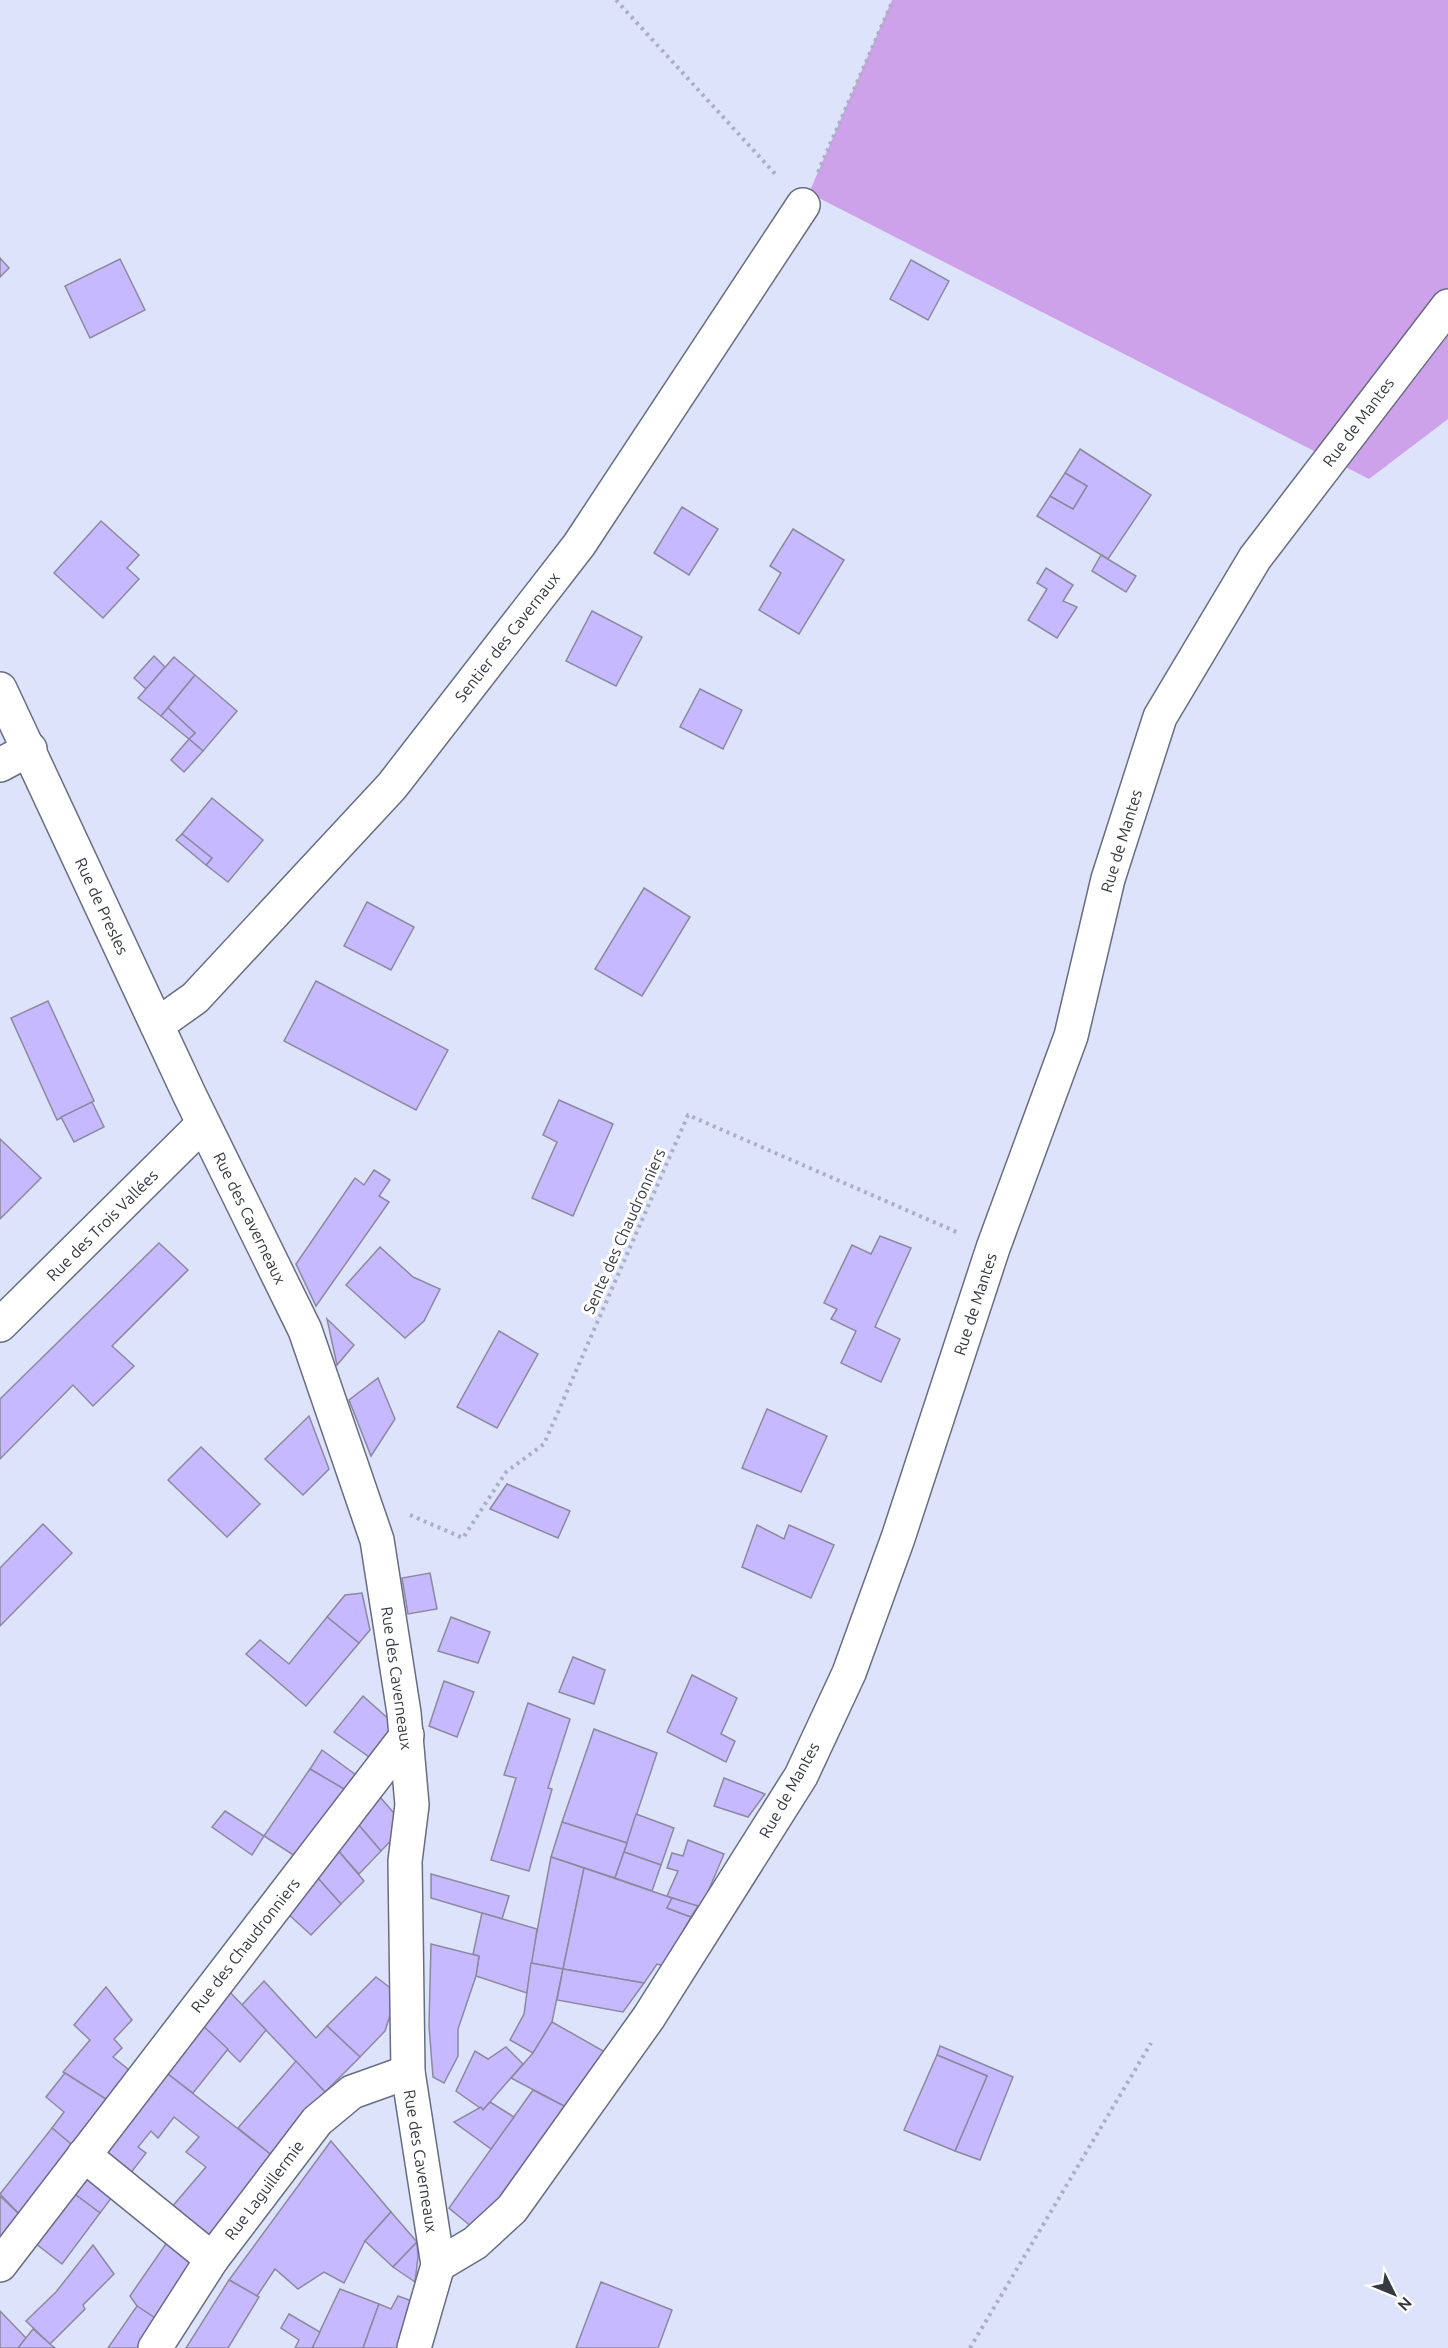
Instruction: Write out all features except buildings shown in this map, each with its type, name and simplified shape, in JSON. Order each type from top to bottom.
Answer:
[{"type":"street","name":"Sentier des Cavernaux","points":[[157,1025],[195,998],[392,786],[579,545],[803,205]]},
{"type":"street","name":"Rue de Mantes","points":[[438,2265],[475,2243],[512,2209],[649,2017],[801,1776],[849,1673],[898,1538],[993,1248],[1071,1036],[1107,879],[1160,717],[1255,558],[1448,306]]},
{"type":"street","name":"Rue de Presles","points":[[0,689],[30,749],[203,1124]]},
{"type":"street","points":[[0,765],[30,749]]},
{"type":"street","name":"Rue des Trois Vallées","points":[[0,1325],[203,1124]]},
{"type":"street","name":"Rue des Caverneaux","points":[[203,1124],[305,1330],[377,1540],[406,1735],[412,1805],[405,1861],[408,2072],[438,2265]]},
{"type":"street","name":"Rue des Chaudronniers","points":[[0,2265],[406,1735]]},
{"type":"street","name":"Rue Laguillermie","points":[[155,2348],[212,2259],[317,2121],[352,2092],[408,2072]]},
{"type":"street","points":[[84,2155],[212,2259]]},
{"type":"street","points":[[414,2348],[438,2265]]},
{"type":"path","points":[[616,0],[803,205],[893,0]]},
{"type":"path","name":"Sente des Chaudronniers","points":[[361,1494],[463,1538],[506,1472],[544,1444],[688,1115],[993,1248]]},
{"type":"path","points":[[970,2348],[1151,2043]]},
{"type":"shaded area","points":[[892,0],[1448,0],[1448,419],[1369,479],[809,193]]}]
